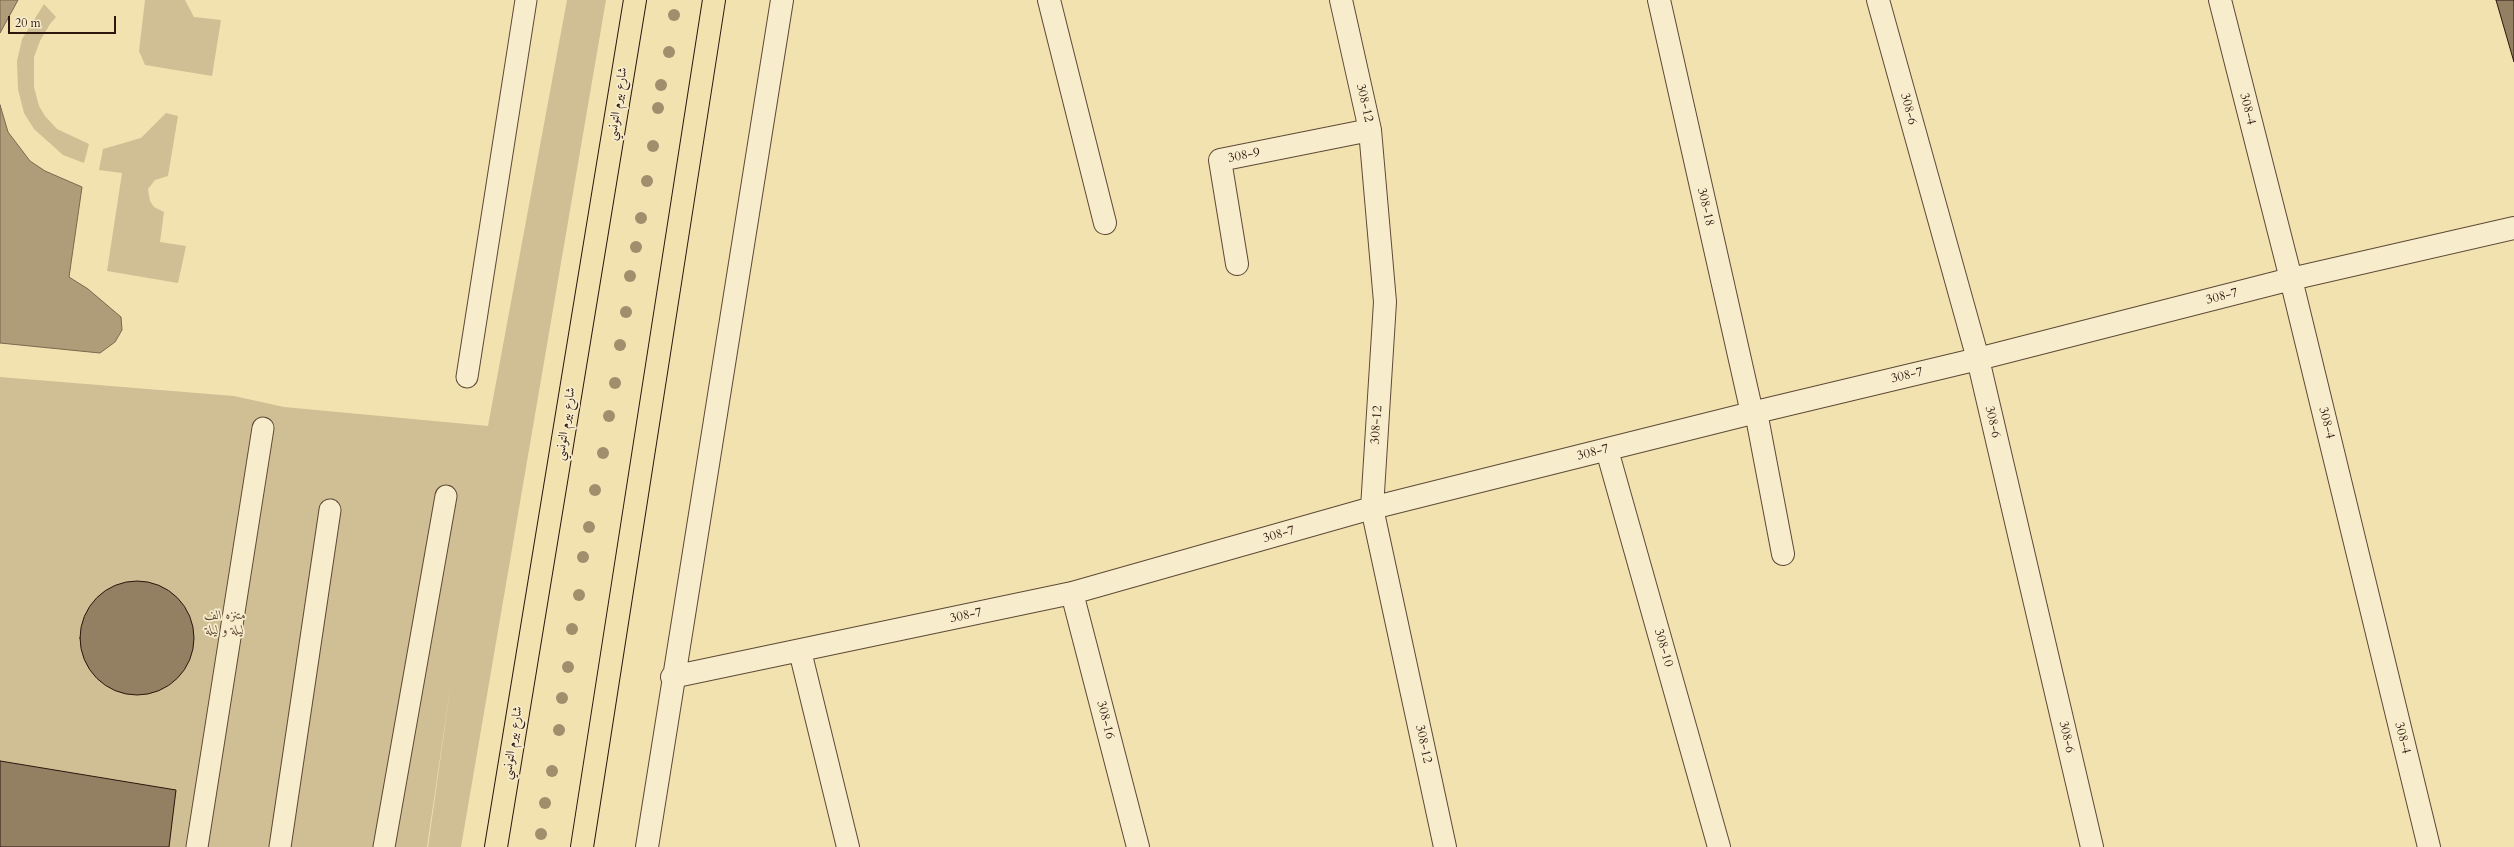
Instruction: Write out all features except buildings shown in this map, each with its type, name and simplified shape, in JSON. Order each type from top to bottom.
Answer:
[{"type":"main road","name":"شارع بيرم التونسي","points":[[496,847],[635,0]]},
{"type":"main road","points":[[582,847],[714,0]]},
{"type":"street","points":[[646,847],[672,677],[782,0]]},
{"type":"street","points":[[1049,0],[1104,223]]},
{"type":"street","name":"308-12","points":[[1341,0],[1370,130],[1385,302],[1372,508],[1445,847]]},
{"type":"street","name":"308-18","points":[[1659,0],[1754,412],[1783,554]]},
{"type":"street","name":"308-6","points":[[1878,0],[1978,359],[2092,847]]},
{"type":"street","name":"308-4","points":[[2220,0],[2291,279],[2429,847]]},
{"type":"street","name":"308-9","points":[[1237,264],[1220,160],[1370,130]]},
{"type":"street","name":"308-7","points":[[672,677],[1072,593],[1372,508],[1754,412],[1978,359],[2291,279],[2514,228]]},
{"type":"street","name":"308-10","points":[[1607,450],[1720,847]]},
{"type":"street","name":"308-16","points":[[1072,593],[1138,847]]},
{"type":"street","points":[[800,651],[848,847]]},
{"type":"lane","points":[[467,377],[526,0]]},
{"type":"lane","points":[[197,847],[263,428]]},
{"type":"lane","points":[[384,847],[446,496]]},
{"type":"lane","points":[[280,847],[330,510]]},
{"type":"green space","points":[[145,0],[185,0],[194,17],[221,20],[212,76],[145,65],[139,51]]},
{"type":"green space","name":"متنزه الف ليلة و ليلة","points":[[567,0],[606,0],[461,847],[428,847],[452,676],[427,847],[0,847],[0,377],[234,396],[284,407],[488,426]]},
{"type":"green space","points":[[44,4],[56,17],[40,41],[34,57],[34,87],[39,106],[45,116],[57,129],[89,144],[84,163],[63,155],[34,129],[24,113],[18,89],[17,61],[22,39]]},
{"type":"green space","points":[[166,113],[178,116],[168,176],[155,180],[148,189],[150,201],[154,207],[164,212],[160,242],[186,246],[178,283],[107,271],[122,173],[99,170],[103,149],[141,138]]},
{"type":"shaded area","points":[[0,0],[18,0],[0,33]]},
{"type":"shaded area","points":[[0,105],[8,132],[30,161],[45,171],[82,187],[69,277],[88,289],[121,317],[122,330],[115,342],[100,353],[0,343]]}]
